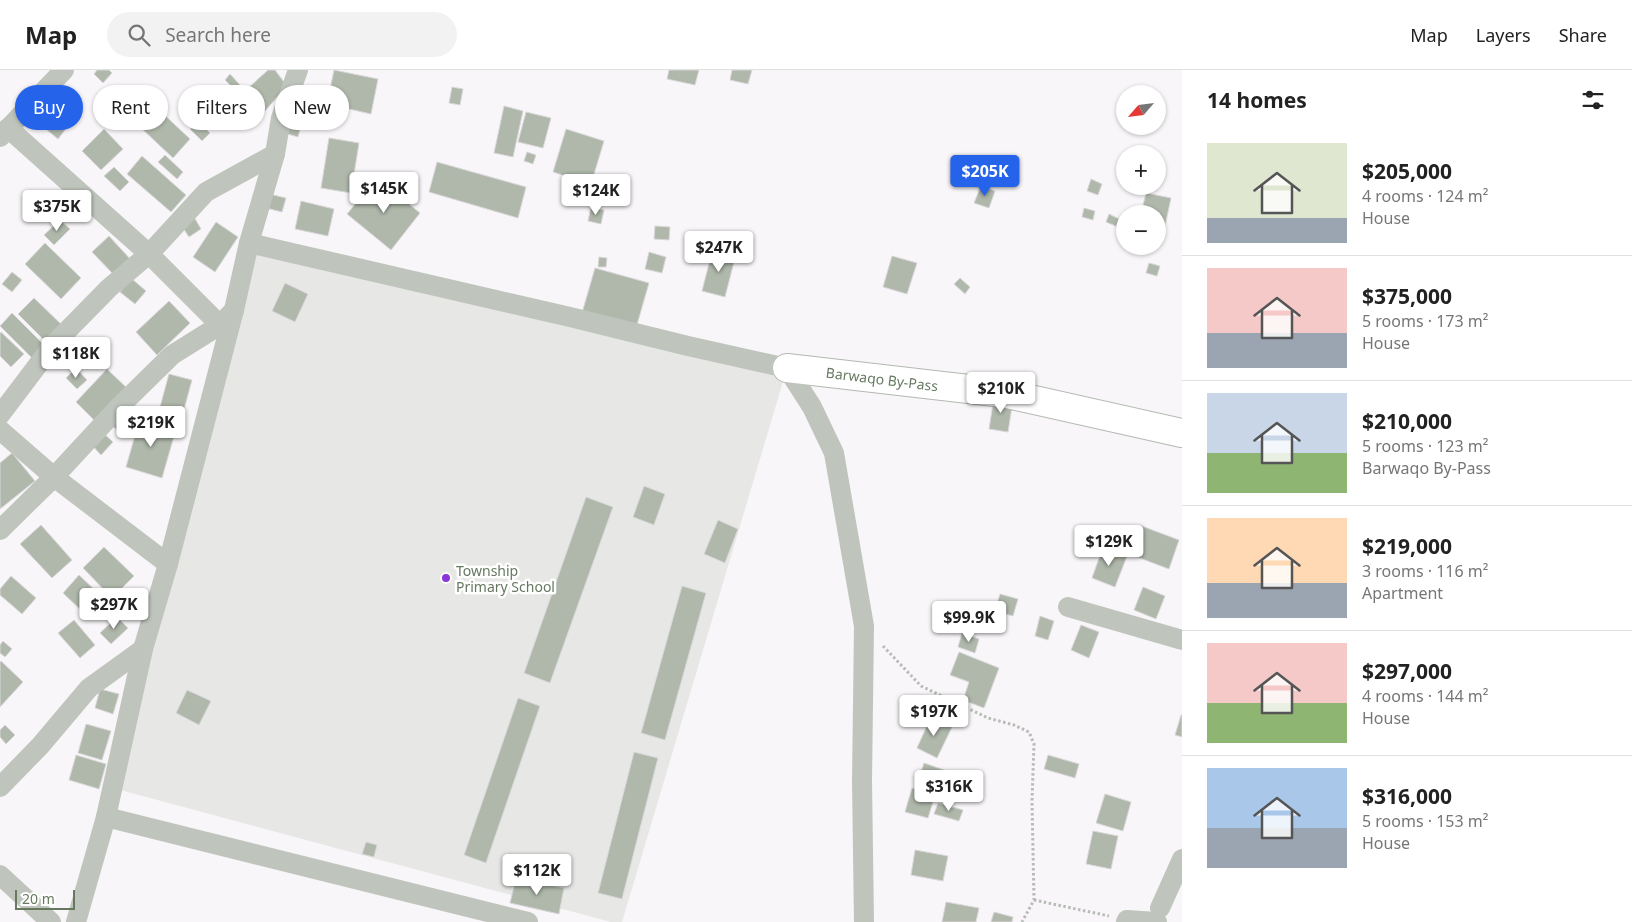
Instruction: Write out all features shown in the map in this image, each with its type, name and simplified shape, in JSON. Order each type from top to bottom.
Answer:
[{"type":"highway","name":"Barwaqo By-Pass","points":[[788,368],[1003,393],[1182,434]]},
{"type":"street","points":[[64,70],[4,133],[149,254],[220,325]]},
{"type":"street","points":[[76,922],[106,817],[143,649],[168,564],[234,310],[249,242],[275,154],[281,118],[298,70]]},
{"type":"street","points":[[0,416],[53,344],[109,288],[149,254],[206,192],[275,154]]},
{"type":"street","points":[[249,242],[788,368],[812,407],[834,453],[864,626],[862,781],[864,922]]},
{"type":"street","points":[[0,530],[172,355],[220,325],[234,310]]},
{"type":"street","points":[[0,430],[54,477],[168,564]]},
{"type":"street","points":[[1068,607],[1182,640]]},
{"type":"street","points":[[0,787],[40,746],[89,688],[143,649]]},
{"type":"street","points":[[106,817],[528,922]]},
{"type":"street","points":[[1143,919],[1182,859]]},
{"type":"street","points":[[0,874],[51,922]]},
{"type":"street","points":[[1143,919],[1182,888]]},
{"type":"path","points":[[864,626],[921,686],[988,718],[1014,725],[1029,732],[1034,744],[1032,801],[1034,900],[1022,922]]},
{"type":"path","points":[[1034,900],[1143,919]]},
{"type":"shaded area","name":"Township Primary School","points":[[256,234],[787,368],[622,922],[611,922],[113,788]]},
{"type":"building","points":[[97,70],[109,70],[112,73],[103,83],[94,74]]},
{"type":"building","points":[[268,70],[275,70],[286,85],[275,85],[275,100],[265,111],[265,85],[251,85]]},
{"type":"building","points":[[334,70],[378,79],[371,114],[349,109],[349,85],[331,85]]},
{"type":"building","points":[[669,70],[699,70],[695,85],[667,79]]},
{"type":"building","points":[[732,70],[752,70],[748,84],[730,80]]},
{"type":"building","points":[[230,74],[240,85],[230,85],[225,80]]},
{"type":"building","points":[[452,87],[463,89],[460,105],[449,103]]},
{"type":"building","points":[[504,106],[523,111],[513,157],[494,153]]},
{"type":"building","points":[[526,112],[551,118],[543,148],[518,142]]},
{"type":"building","points":[[168,118],[178,130],[190,139],[173,158],[143,130],[168,130]]},
{"type":"building","points":[[566,129],[604,141],[591,184],[553,172]]},
{"type":"building","points":[[47,130],[65,130],[58,139]]},
{"type":"building","points":[[103,130],[123,149],[101,170],[82,151]]},
{"type":"building","points":[[191,130],[207,130],[210,133],[202,141]]},
{"type":"building","points":[[282,130],[300,130],[298,137],[281,132]]},
{"type":"building","points":[[329,138],[359,143],[351,193],[321,188]]},
{"type":"building","points":[[527,152],[536,155],[533,164],[524,161]]},
{"type":"building","points":[[165,155],[183,172],[177,179],[158,162]]},
{"type":"building","points":[[142,156],[186,195],[171,212],[127,174]]},
{"type":"building","points":[[437,162],[526,187],[518,218],[429,192]]},
{"type":"building","points":[[114,167],[129,182],[120,191],[104,176]]},
{"type":"building","points":[[377,178],[420,213],[391,250],[347,214]]},
{"type":"building","points":[[1091,179],[1102,184],[1098,195],[1087,191]]},
{"type":"building","points":[[981,186],[995,191],[989,208],[974,203]]},
{"type":"building","points":[[269,194],[286,198],[282,212],[266,208]]},
{"type":"building","points":[[1146,195],[1171,198],[1166,222],[1166,205],[1143,205]]},
{"type":"building","points":[[301,201],[334,209],[328,236],[295,229]]},
{"type":"building","points":[[591,207],[604,210],[601,224],[588,221]]},
{"type":"building","points":[[1084,208],[1095,211],[1093,220],[1082,217]]},
{"type":"building","points":[[1109,214],[1116,218],[1116,226],[1106,222]]},
{"type":"building","points":[[194,217],[201,229],[189,237],[181,225]]},
{"type":"building","points":[[60,220],[70,229],[54,245],[44,235]]},
{"type":"building","points":[[216,222],[238,237],[215,272],[193,257]]},
{"type":"building","points":[[655,226],[670,227],[669,240],[654,239]]},
{"type":"building","points":[[109,236],[132,261],[116,277],[92,252]]},
{"type":"building","points":[[45,243],[81,278],[61,299],[25,264]]},
{"type":"building","points":[[713,248],[736,254],[725,297],[702,291]]},
{"type":"building","points":[[649,252],[666,257],[662,273],[645,269]]},
{"type":"building","points":[[892,256],[917,263],[907,294],[883,287]]},
{"type":"building","points":[[599,257],[607,258],[606,267],[598,267]]},
{"type":"building","points":[[1149,263],[1160,266],[1157,276],[1146,273]]},
{"type":"building","points":[[595,268],[649,283],[636,328],[582,313]]},
{"type":"building","points":[[12,272],[22,280],[12,292],[2,284]]},
{"type":"building","points":[[131,278],[146,291],[135,304],[120,292]]},
{"type":"building","points":[[960,278],[970,287],[965,294],[954,284]]},
{"type":"building","points":[[285,283],[308,294],[295,322],[272,311]]},
{"type":"building","points":[[34,298],[66,329],[50,346],[18,314]]},
{"type":"building","points":[[169,301],[190,323],[157,355],[136,332]]},
{"type":"building","points":[[12,313],[47,348],[35,361],[0,326]]},
{"type":"building","points":[[1,332],[24,354],[11,367],[0,356]]},
{"type":"building","points":[[72,335],[85,350],[65,367],[52,351]]},
{"type":"building","points":[[76,368],[87,380],[77,389],[66,378]]},
{"type":"building","points":[[107,369],[130,391],[98,424],[76,402]]},
{"type":"building","points":[[169,374],[192,380],[180,424],[157,418]]},
{"type":"building","points":[[994,397],[1013,400],[1008,432],[989,429]]},
{"type":"building","points":[[119,411],[131,423],[122,434],[109,423]]},
{"type":"building","points":[[140,418],[176,429],[162,478],[126,467]]},
{"type":"building","points":[[101,431],[113,442],[101,455],[90,443]]},
{"type":"building","points":[[12,453],[35,481],[0,509],[0,463]]},
{"type":"building","points":[[644,486],[665,494],[654,525],[633,517]]},
{"type":"building","points":[[586,497],[613,507],[550,683],[524,673]]},
{"type":"building","points":[[718,520],[738,529],[725,563],[704,554]]},
{"type":"building","points":[[41,525],[72,560],[52,578],[20,544]]},
{"type":"building","points":[[1139,525],[1179,540],[1169,569],[1129,554]]},
{"type":"building","points":[[104,547],[134,576],[112,598],[83,568]]},
{"type":"building","points":[[1103,547],[1127,556],[1115,587],[1092,578]]},
{"type":"building","points":[[79,575],[101,596],[85,614],[63,593]]},
{"type":"building","points":[[11,576],[36,598],[22,614],[0,595],[0,589]]},
{"type":"building","points":[[682,586],[706,593],[665,740],[641,733]]},
{"type":"building","points":[[1143,587],[1165,596],[1156,619],[1134,610]]},
{"type":"building","points":[[1000,594],[1018,599],[1013,616],[995,611]]},
{"type":"building","points":[[128,597],[143,602],[139,617],[123,612]]},
{"type":"building","points":[[971,604],[979,607],[974,619],[966,615]]},
{"type":"building","points":[[1040,616],[1054,621],[1048,640],[1035,636]]},
{"type":"building","points":[[117,617],[128,628],[111,644],[100,633]]},
{"type":"building","points":[[74,620],[95,645],[80,658],[58,633]]},
{"type":"building","points":[[1081,625],[1099,632],[1089,658],[1071,650]]},
{"type":"building","points":[[962,633],[979,639],[975,653],[958,647]]},
{"type":"building","points":[[3,641],[12,649],[5,657],[0,653],[0,645]]},
{"type":"building","points":[[959,652],[999,668],[984,708],[963,700],[969,682],[950,675]]},
{"type":"building","points":[[0,662],[23,682],[0,707]]},
{"type":"building","points":[[100,689],[119,694],[113,714],[95,708]]},
{"type":"building","points":[[187,690],[211,701],[199,725],[176,713]]},
{"type":"building","points":[[518,698],[540,706],[486,863],[464,855]]},
{"type":"building","points":[[1182,715],[1182,737],[1175,735]]},
{"type":"building","points":[[931,717],[952,727],[937,758],[917,748]]},
{"type":"building","points":[[86,724],[111,731],[102,760],[78,753]]},
{"type":"building","points":[[5,725],[15,735],[6,744],[0,737],[0,730]]},
{"type":"building","points":[[634,752],[658,758],[622,899],[598,893]]},
{"type":"building","points":[[76,755],[106,764],[99,789],[69,780]]},
{"type":"building","points":[[1048,755],[1079,764],[1075,778],[1044,769]]},
{"type":"building","points":[[924,763],[961,776],[955,794],[918,781]]},
{"type":"building","points":[[912,788],[935,795],[928,818],[905,812]]},
{"type":"building","points":[[1105,794],[1131,802],[1123,831],[1096,823]]},
{"type":"building","points":[[938,803],[963,810],[959,821],[934,814]]},
{"type":"building","points":[[1093,831],[1118,836],[1111,869],[1086,864]]},
{"type":"building","points":[[366,842],[377,845],[374,857],[362,854]]},
{"type":"building","points":[[915,850],[948,856],[943,881],[911,875]]},
{"type":"building","points":[[516,878],[564,888],[559,914],[510,903]]},
{"type":"building","points":[[946,902],[979,908],[976,922],[942,922]]},
{"type":"building","points":[[994,912],[1013,917],[1012,922],[991,922]]},
{"type":"place","name":"Township Primary School","points":[[446,578]]}]
